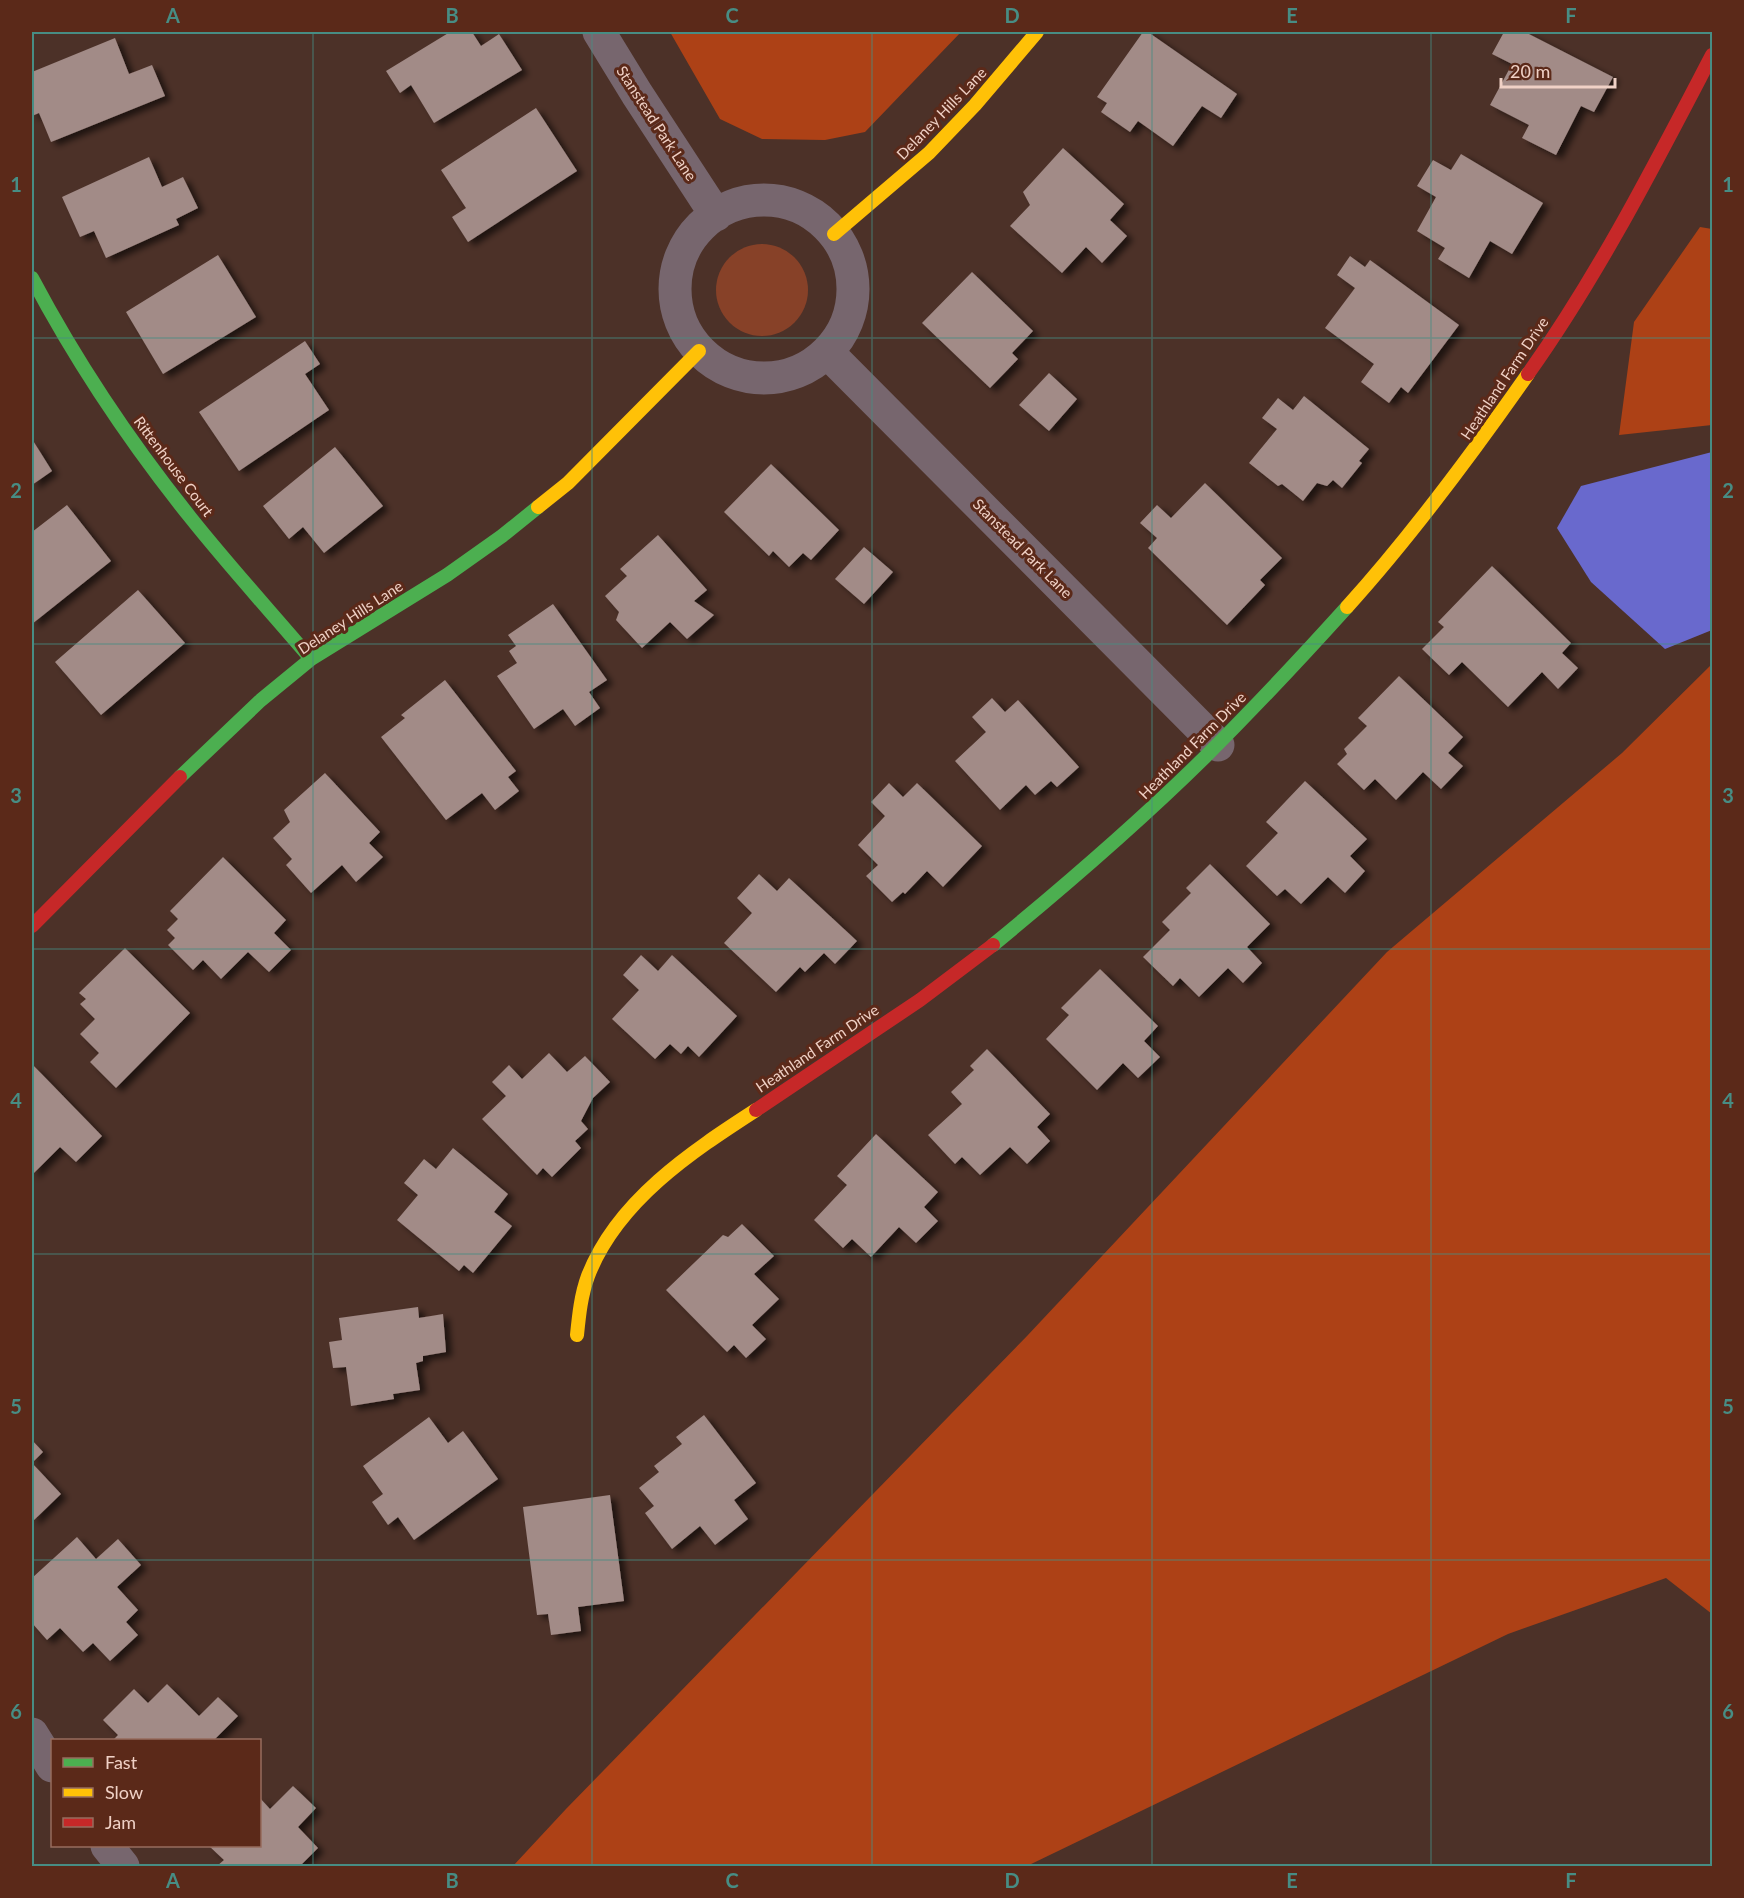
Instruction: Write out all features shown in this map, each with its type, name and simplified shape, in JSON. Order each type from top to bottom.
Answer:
[{"type":"street","name":"Stanstead Park Lane","points":[[599,32],[716,215]]},
{"type":"street","name":"Delaney Hills Lane","points":[[834,234],[929,153],[975,105],[1037,32]]},
{"type":"street","name":"Heathland Farm Drive","points":[[577,1335],[582,1292],[597,1257],[624,1216],[664,1176],[717,1135],[960,970],[1053,895],[1146,814],[1218,745],[1314,644],[1388,560],[1469,459],[1546,350],[1607,250],[1713,55]]},
{"type":"street","points":[[766,200],[792,204],[815,216],[834,234],[848,256],[853,281],[852,306],[843,331],[827,352],[805,368],[777,377],[749,377],[722,368],[699,351],[682,325],[675,295],[678,264],[693,236],[716,215],[740,204],[766,200]]},
{"type":"street","name":"Rittenhouse Court","points":[[32,278],[79,360],[132,441],[191,518],[311,659]]},
{"type":"street","name":"Delaney Hills Lane","points":[[32,926],[210,747],[261,700],[311,659],[447,575],[502,536],[568,483],[699,351]]},
{"type":"street","name":"Stanstead Park Lane","points":[[827,352],[1218,745]]},
{"type":"street","points":[[32,1734],[51,1764]]},
{"type":"street","points":[[109,1847],[123,1866]]},
{"type":"shaded area","points":[[670,32],[961,32],[865,132],[825,140],[762,139],[720,119]]},
{"type":"shaded area","points":[[1700,227],[1712,229],[1712,425],[1619,435],[1634,322]]},
{"type":"shaded area","points":[[753,244],[771,244],[788,251],[801,264],[808,281],[808,299],[801,316],[788,329],[771,336],[753,336],[736,329],[723,316],[716,299],[716,281],[723,264],[736,251]]},
{"type":"shaded area","points":[[1712,452],[1712,630],[1665,649],[1591,582],[1557,528],[1581,486]]},
{"type":"shaded area","points":[[1712,664],[1712,1614],[1666,1578],[1508,1634],[1027,1866],[513,1866],[1027,1336],[1387,952],[1622,753]]},
{"type":"building","points":[[450,32],[472,32],[481,46],[499,34],[522,70],[434,123],[411,85],[400,93],[386,71]]},
{"type":"building","points":[[1143,32],[1148,32],[1237,94],[1221,118],[1202,106],[1173,146],[1138,121],[1130,132],[1101,112],[1107,103],[1097,97]]},
{"type":"building","points":[[1504,32],[1525,32],[1613,77],[1594,112],[1581,106],[1556,155],[1522,138],[1529,125],[1490,105],[1512,64],[1492,54]]},
{"type":"building","points":[[115,38],[129,74],[152,65],[165,96],[51,142],[39,113],[32,116],[32,72]]},
{"type":"building","points":[[536,108],[577,171],[468,242],[452,217],[466,208],[441,170]]},
{"type":"building","points":[[1063,148],[1124,204],[1110,220],[1127,236],[1102,263],[1086,247],[1062,273],[1010,226],[1030,205],[1023,192]]},
{"type":"building","points":[[1461,154],[1543,203],[1512,254],[1490,241],[1469,278],[1438,259],[1445,248],[1417,231],[1436,197],[1417,186],[1433,160],[1451,170]]},
{"type":"building","points":[[149,157],[162,187],[183,177],[198,208],[176,219],[179,225],[106,258],[94,231],[80,237],[62,197]]},
{"type":"building","points":[[218,255],[256,317],[163,374],[126,312]]},
{"type":"building","points":[[1350,256],[1365,267],[1370,260],[1459,325],[1408,393],[1401,387],[1389,403],[1361,382],[1374,364],[1325,328],[1355,288],[1337,275]]},
{"type":"building","points":[[972,272],[1033,331],[1012,353],[1018,359],[990,388],[922,323]]},
{"type":"building","points":[[305,341],[320,364],[305,374],[329,410],[239,471],[199,412]]},
{"type":"building","points":[[1049,373],[1077,399],[1049,431],[1019,405]]},
{"type":"building","points":[[1304,396],[1369,449],[1359,461],[1362,463],[1342,488],[1333,480],[1327,486],[1317,483],[1303,501],[1282,484],[1278,486],[1249,463],[1277,429],[1262,418],[1278,398],[1293,410]]},
{"type":"building","points":[[32,439],[52,471],[32,485]]},
{"type":"building","points":[[335,447],[383,506],[324,553],[303,527],[289,539],[263,506]]},
{"type":"building","points":[[771,464],[839,530],[811,560],[803,553],[789,567],[773,551],[769,556],[724,512]]},
{"type":"building","points":[[1205,483],[1282,558],[1260,580],[1265,585],[1227,625],[1148,548],[1157,538],[1140,523],[1157,505],[1171,518]]},
{"type":"building","points":[[67,505],[111,561],[32,624],[32,532]]},
{"type":"building","points":[[658,535],[707,590],[694,601],[714,615],[687,639],[670,622],[642,648],[616,620],[619,612],[605,596],[627,576],[620,569]]},
{"type":"building","points":[[864,547],[893,572],[864,604],[835,579]]},
{"type":"building","points":[[1492,566],[1571,643],[1562,653],[1578,668],[1558,689],[1542,672],[1508,707],[1462,662],[1449,675],[1422,649],[1444,627],[1438,622]]},
{"type":"building","points":[[138,590],[185,643],[101,715],[55,662]]},
{"type":"building","points":[[553,604],[607,680],[589,692],[600,708],[575,726],[563,709],[534,729],[497,676],[517,663],[509,651],[516,646],[508,635]]},
{"type":"building","points":[[1399,676],[1463,737],[1448,753],[1463,766],[1441,789],[1423,772],[1396,800],[1375,779],[1364,790],[1337,764],[1347,754],[1344,749],[1367,726],[1358,718]]},
{"type":"building","points":[[445,680],[516,771],[508,777],[519,791],[495,810],[482,793],[446,820],[381,737],[405,718],[401,715]]},
{"type":"building","points":[[992,698],[1005,712],[1018,700],[1079,767],[1057,787],[1051,781],[1035,795],[1026,785],[1000,810],[955,761],[986,732],[972,717]]},
{"type":"building","points":[[325,773],[380,832],[369,843],[383,857],[356,882],[342,865],[311,893],[286,865],[292,859],[273,838],[290,822],[284,810]]},
{"type":"building","points":[[1305,781],[1367,839],[1350,856],[1365,871],[1345,893],[1328,877],[1301,904],[1285,889],[1277,896],[1246,866],[1278,833],[1266,822]]},
{"type":"building","points":[[889,783],[903,797],[917,783],[982,846],[943,887],[927,871],[905,894],[903,892],[892,902],[866,876],[878,865],[858,845],[885,816],[871,802]]},
{"type":"building","points":[[223,857],[286,920],[274,933],[291,950],[269,972],[248,952],[221,979],[203,960],[193,970],[168,945],[175,938],[167,930],[178,919],[170,911]]},
{"type":"building","points":[[1210,864],[1270,924],[1247,947],[1262,963],[1243,983],[1228,968],[1199,997],[1180,978],[1173,986],[1143,957],[1170,930],[1162,922],[1191,893],[1186,888]]},
{"type":"building","points":[[759,874],[777,891],[789,878],[857,941],[835,964],[824,953],[805,972],[800,967],[776,992],[724,943],[752,913],[737,898]]},
{"type":"building","points":[[125,948],[190,1013],[116,1088],[90,1062],[99,1053],[80,1034],[95,1019],[80,1004],[86,999],[79,993]]},
{"type":"building","points":[[641,955],[658,971],[672,955],[737,1016],[699,1057],[688,1046],[681,1054],[670,1044],[655,1059],[612,1019],[639,990],[623,975]]},
{"type":"building","points":[[1100,969],[1158,1026],[1144,1041],[1160,1057],[1138,1078],[1123,1063],[1097,1090],[1046,1039],[1069,1015],[1061,1008]]},
{"type":"building","points":[[987,1049],[1050,1114],[1037,1127],[1050,1141],[1027,1164],[1010,1147],[980,1175],[962,1157],[955,1164],[928,1135],[962,1104],[951,1092],[974,1070],[970,1066]]},
{"type":"building","points":[[549,1053],[567,1072],[585,1056],[610,1082],[593,1098],[581,1121],[588,1129],[575,1141],[581,1148],[552,1177],[543,1168],[537,1175],[482,1119],[506,1096],[492,1082],[509,1065],[522,1079]]},
{"type":"building","points":[[32,1064],[102,1136],[76,1162],[60,1147],[32,1175]]},
{"type":"building","points":[[876,1134],[938,1192],[924,1207],[938,1221],[916,1243],[899,1227],[871,1257],[852,1239],[843,1248],[814,1220],[847,1185],[837,1176]]},
{"type":"building","points":[[453,1148],[508,1194],[494,1212],[512,1226],[473,1273],[464,1265],[459,1271],[397,1220],[418,1195],[404,1183],[424,1159],[436,1169]]},
{"type":"building","points":[[742,1224],[774,1256],[754,1274],[779,1299],[752,1325],[766,1339],[746,1358],[734,1345],[727,1352],[666,1290],[723,1235],[728,1237]]},
{"type":"building","points":[[418,1307],[419,1318],[443,1314],[446,1352],[423,1356],[423,1361],[416,1363],[420,1390],[393,1394],[394,1399],[351,1406],[346,1367],[333,1368],[329,1342],[342,1340],[339,1318]]},
{"type":"building","points":[[704,1415],[756,1483],[734,1500],[748,1519],[715,1545],[700,1526],[672,1549],[645,1513],[654,1506],[639,1488],[659,1472],[654,1466],[682,1444],[676,1437]]},
{"type":"building","points":[[429,1417],[448,1443],[463,1431],[498,1479],[414,1540],[398,1517],[388,1525],[372,1502],[383,1494],[363,1466]]},
{"type":"building","points":[[32,1440],[43,1452],[32,1463]]},
{"type":"building","points":[[32,1463],[61,1494],[32,1522]]},
{"type":"building","points":[[610,1495],[624,1601],[578,1607],[581,1631],[551,1635],[548,1614],[537,1615],[523,1507]]},
{"type":"building","points":[[77,1537],[96,1559],[118,1539],[141,1565],[117,1587],[138,1610],[126,1622],[138,1635],[110,1661],[93,1643],[83,1652],[60,1628],[47,1640],[32,1623],[32,1578]]},
{"type":"building","points":[[167,1684],[199,1716],[218,1697],[238,1716],[215,1739],[114,1739],[118,1735],[103,1720],[134,1689],[148,1703]]},
{"type":"building","points":[[293,1786],[316,1808],[298,1827],[318,1848],[300,1866],[217,1866],[224,1860],[210,1847],[261,1847],[261,1799],[270,1809]]},
{"type":"traffic: fast","points":[[32,278],[86,371],[146,460],[205,535],[311,659]]},
{"type":"traffic: fast","points":[[180,777],[261,700],[311,659],[447,575],[538,507]]},
{"type":"traffic: fast","points":[[993,945],[1048,900],[1180,782],[1347,607]]},
{"type":"traffic: slow","points":[[834,234],[929,153],[975,105],[1037,32]]},
{"type":"traffic: slow","points":[[538,507],[568,483],[699,351]]},
{"type":"traffic: slow","points":[[1347,607],[1441,493],[1528,374]]},
{"type":"traffic: slow","points":[[577,1335],[582,1298],[588,1276],[617,1224],[658,1181],[682,1161],[756,1110]]},
{"type":"traffic: jam","points":[[1528,374],[1602,258],[1712,55]]},
{"type":"traffic: jam","points":[[32,926],[180,777]]},
{"type":"traffic: jam","points":[[756,1110],[920,1000],[993,945]]}]
